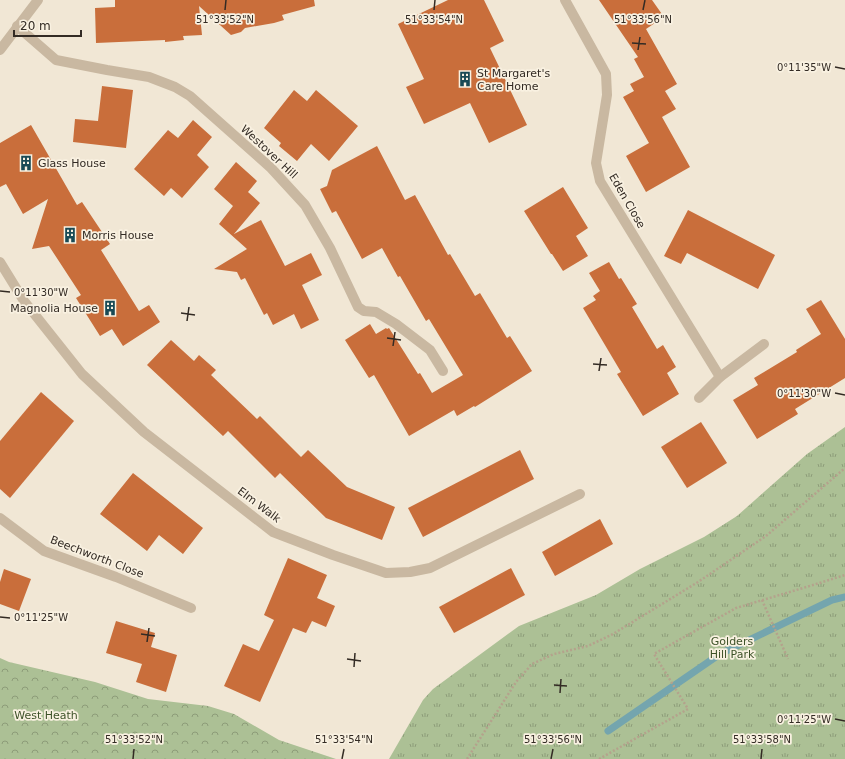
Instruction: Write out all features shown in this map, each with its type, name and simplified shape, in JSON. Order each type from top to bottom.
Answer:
[{"type":"street","points":[[0,50],[38,0]]},
{"type":"street","name":"Eden Close","points":[[565,0],[606,74],[607,96],[596,163],[600,181],[720,377]]},
{"type":"street","name":"Westover Hill","points":[[17,26],[56,60],[149,77],[175,86],[190,96],[271,168],[305,205],[330,248],[358,307],[364,311],[376,312],[396,324],[430,350],[443,371]]},
{"type":"street","name":"Elm Walk","points":[[0,262],[24,301],[82,374],[144,432],[273,532],[386,573],[410,572],[430,568],[580,494]]},
{"type":"street","points":[[699,398],[720,377],[764,344]]},
{"type":"street","name":"Beechworth Close","points":[[0,518],[44,551],[116,577],[191,608]]},
{"type":"path","points":[[467,759],[516,682],[532,664],[554,654],[588,646],[613,634],[698,582],[766,536],[845,468]]},
{"type":"path","points":[[599,759],[688,709],[654,654],[736,608],[845,575]]},
{"type":"path","points":[[762,600],[788,659]]},
{"type":"green space","name":"Golders Hill Park","points":[[845,427],[845,759],[389,759],[423,700],[433,689],[519,626],[596,595],[640,569],[704,537],[737,516],[807,454]]},
{"type":"green space","name":"West Heath","points":[[0,658],[9,662],[95,682],[148,699],[208,706],[234,714],[279,740],[336,759],[0,759]]},
{"type":"building","points":[[115,0],[314,0],[315,6],[282,15],[284,20],[245,28],[241,32],[231,35],[199,6],[202,35],[183,36],[184,40],[165,42],[165,40],[96,43],[95,8],[115,7]]},
{"type":"building","name":"St Margaret's Care Home","points":[[448,0],[484,0],[504,41],[490,48],[527,125],[489,143],[470,103],[424,124],[406,87],[424,79],[398,24]]},
{"type":"building","points":[[599,0],[652,0],[664,17],[646,29],[677,84],[665,91],[676,109],[662,117],[690,167],[646,192],[626,156],[649,143],[623,97],[634,91],[630,84],[644,77],[634,59],[638,57]]},
{"type":"building","points":[[102,86],[133,90],[126,148],[73,142],[75,119],[98,121]]},
{"type":"building","points":[[294,90],[307,101],[316,90],[358,126],[329,161],[311,144],[297,161],[279,146],[281,143],[264,128]]},
{"type":"building","points":[[193,120],[212,137],[197,155],[209,167],[182,198],[171,188],[164,196],[134,169],[168,130],[178,138]]},
{"type":"building","points":[[31,125],[77,205],[82,202],[110,244],[101,250],[139,311],[149,305],[160,322],[123,346],[112,329],[100,336],[76,298],[81,295],[49,246],[32,249],[48,199],[23,214],[6,184],[0,187],[0,143]]},
{"type":"building","points":[[377,146],[405,200],[415,195],[448,255],[450,254],[475,296],[480,293],[507,338],[510,336],[532,371],[475,407],[474,406],[457,416],[454,410],[409,436],[374,375],[369,378],[345,340],[370,324],[376,334],[386,328],[389,328],[432,393],[463,375],[429,319],[426,321],[400,276],[398,277],[382,248],[362,259],[336,211],[332,213],[320,189],[327,186],[332,170]]},
{"type":"building","points":[[236,162],[257,181],[248,192],[260,203],[234,234],[261,220],[285,266],[311,253],[322,275],[302,285],[319,320],[301,329],[294,314],[273,325],[267,313],[264,315],[245,278],[241,280],[237,272],[214,269],[247,249],[219,224],[233,206],[214,189]]},
{"type":"building","points":[[563,187],[588,228],[576,236],[588,256],[563,271],[524,211]]},
{"type":"building","points":[[688,210],[775,255],[758,289],[687,253],[681,264],[664,256]]},
{"type":"building","points":[[609,262],[637,304],[632,307],[657,349],[663,345],[676,367],[667,373],[679,394],[643,416],[617,374],[621,372],[583,308],[596,300],[593,296],[600,291],[589,273]]},
{"type":"building","points":[[821,300],[845,339],[845,378],[795,409],[798,414],[757,439],[733,400],[758,385],[754,378],[797,352],[796,350],[821,334],[806,309]]},
{"type":"building","points":[[171,340],[194,361],[199,355],[216,370],[211,375],[257,419],[260,416],[301,457],[308,450],[347,487],[395,507],[382,540],[326,518],[280,473],[275,478],[228,431],[223,436],[147,365]]},
{"type":"building","points":[[41,392],[74,421],[10,498],[0,489],[0,441]]},
{"type":"building","points":[[701,422],[727,463],[687,488],[661,447]]},
{"type":"building","points":[[520,450],[534,479],[423,537],[408,508]]},
{"type":"building","points":[[133,473],[203,528],[183,554],[159,535],[147,551],[100,514]]},
{"type":"building","points":[[600,519],[613,544],[555,576],[542,552]]},
{"type":"building","points":[[288,558],[327,575],[317,598],[335,606],[326,627],[312,621],[306,633],[293,628],[260,702],[224,686],[243,644],[259,651],[274,620],[264,615]]},
{"type":"building","points":[[511,568],[525,595],[454,633],[439,607]]},
{"type":"building","points":[[4,569],[31,579],[19,611],[0,604],[0,582]]},
{"type":"building","points":[[116,621],[155,633],[151,647],[177,655],[166,692],[136,682],[142,664],[106,653]]},
{"type":"waterway","points":[[608,731],[720,654],[832,600],[845,597]]},
{"type":"place","name":"St Margaret's Care Home","points":[[465,79]]},
{"type":"place","name":"Glass House","points":[[26,163]]},
{"type":"place","name":"Morris House","points":[[70,235]]},
{"type":"place","name":"Magnolia House","points":[[110,308]]}]
